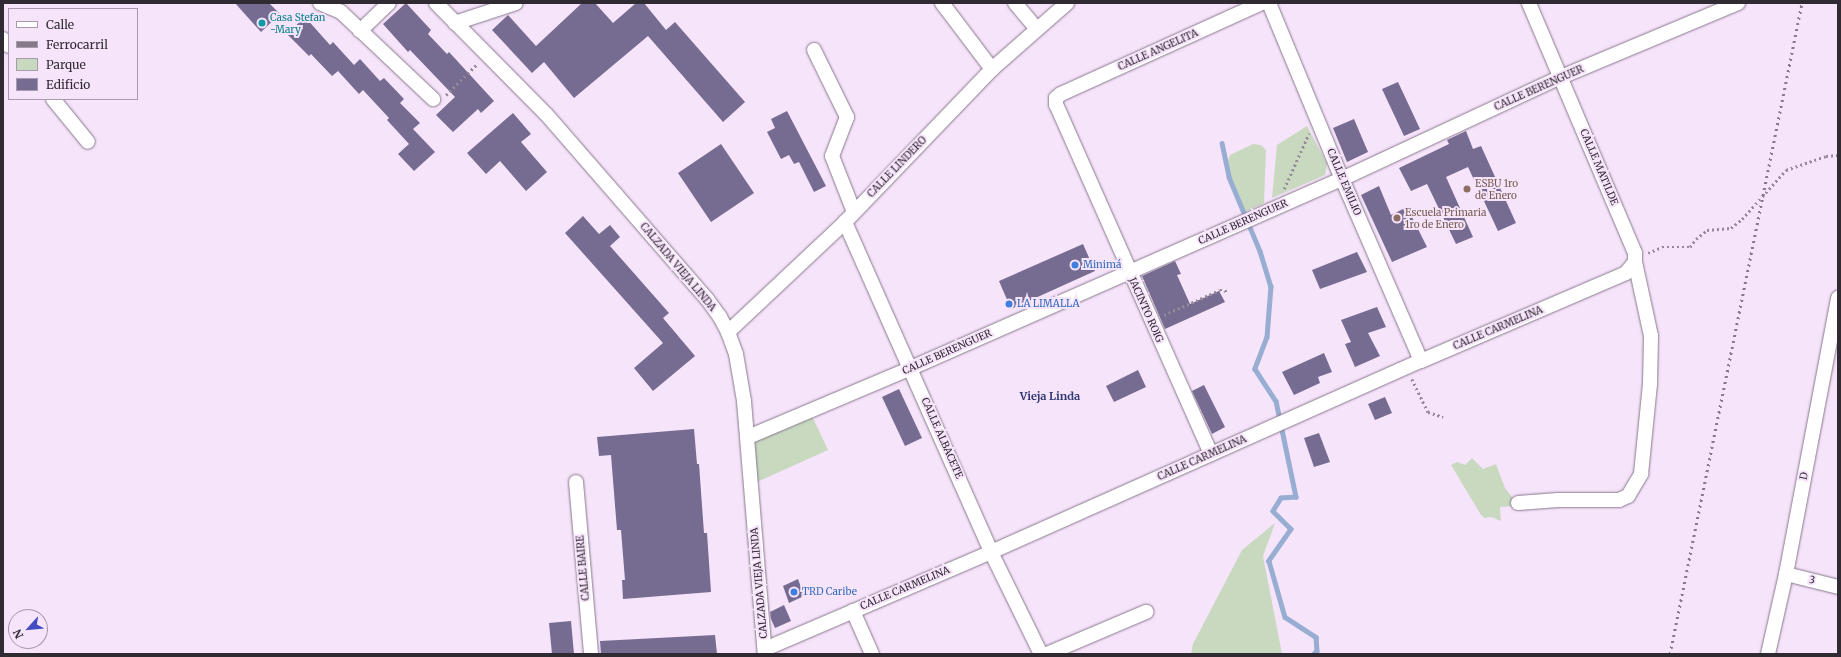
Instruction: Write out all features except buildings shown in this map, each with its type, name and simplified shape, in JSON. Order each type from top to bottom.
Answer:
[{"type":"street","points":[[320,3],[341,12],[433,99]]},
{"type":"street","points":[[360,30],[389,3]]},
{"type":"street","name":"CALZADA VIEJA LINDA","points":[[436,3],[546,114],[707,299],[720,317],[728,332],[736,354],[740,372],[748,437],[765,652]]},
{"type":"street","points":[[455,23],[516,3]]},
{"type":"street","points":[[942,3],[992,69]]},
{"type":"street","points":[[1015,3],[1037,29]]},
{"type":"street","name":"CALLE LINDERO","points":[[728,332],[850,217],[992,69],[1067,3]]},
{"type":"street","name":"CALLE ANGELITA","points":[[1056,98],[1061,94],[1262,3]]},
{"type":"street","name":"CALLE EMILIO","points":[[1270,3],[1342,179],[1421,361]]},
{"type":"street","name":"CALLE MATILDE","points":[[1518,503],[1558,500],[1619,500],[1628,496],[1641,474],[1650,384],[1651,336],[1636,259],[1530,3]]},
{"type":"street","name":"CALLE BERENGUER","points":[[748,437],[911,368],[1342,179],[1561,77],[1738,3]]},
{"type":"street","name":"CALLE ALBACETE","points":[[814,50],[847,117],[832,156],[850,217],[911,368],[991,552],[1040,654]]},
{"type":"street","name":"JACINTO ROIG","points":[[1056,98],[1056,105],[1211,454]]},
{"type":"street","points":[[53,100],[88,142]]},
{"type":"street","name":"CALLE CARMELINA","points":[[765,652],[853,611],[991,552],[1406,367],[1626,273],[1636,259]]},
{"type":"street","name":"D","points":[[1768,654],[1786,574],[1838,298]]},
{"type":"street","name":"CALLE BAIRE","points":[[576,482],[591,654]]},
{"type":"street","name":"3","points":[[1786,574],[1838,587]]},
{"type":"street","points":[[853,611],[872,654]]},
{"type":"street","points":[[1047,654],[1146,612]]},
{"type":"path","points":[[433,99],[438,103],[487,55]]},
{"type":"path","points":[[1278,206],[1294,164],[1310,131]]},
{"type":"path","points":[[1636,259],[1662,248],[1690,247],[1696,239],[1707,230],[1731,228],[1742,219],[1786,170],[1826,156],[1838,155]]},
{"type":"path","points":[[1151,321],[1220,290],[1225,290],[1227,293]]},
{"type":"path","points":[[1406,367],[1428,412],[1443,417]]},
{"type":"green space","points":[[1307,126],[1327,164],[1325,175],[1272,198],[1277,145]]},
{"type":"green space","points":[[1253,144],[1261,145],[1266,150],[1264,203],[1245,212],[1232,181],[1228,160],[1230,155]]},
{"type":"green space","points":[[812,416],[828,450],[757,482],[752,442]]},
{"type":"green space","points":[[1472,458],[1483,469],[1496,464],[1505,488],[1516,502],[1515,506],[1500,507],[1501,521],[1491,517],[1485,518],[1481,515],[1451,465],[1457,462],[1465,465]]},
{"type":"green space","points":[[1275,523],[1263,556],[1282,654],[1191,654],[1193,644],[1242,550]]},
{"type":"waterway","points":[[1222,143],[1229,177],[1260,251],[1271,286],[1267,337],[1255,369],[1276,401],[1296,497],[1281,498],[1273,511],[1291,529],[1269,561],[1285,617],[1316,637],[1317,651],[1314,654]]},
{"type":"railway","points":[[1670,654],[1802,3]]},
{"type":"place","name":"Casa Stefan -Mary","points":[[262,23]]},
{"type":"place","name":"ESBU 1ro de Enero","points":[[1467,189]]},
{"type":"place","name":"Escuela Primaria 1ro de Enero","points":[[1397,218]]},
{"type":"place","name":"Minimá","points":[[1075,265]]},
{"type":"place","name":"LA LIMALLA","points":[[1009,304]]},
{"type":"place","name":"TRD Caribe","points":[[794,592]]},
{"type":"district","name":"Vieja Linda","points":[[1050,396]]}]
